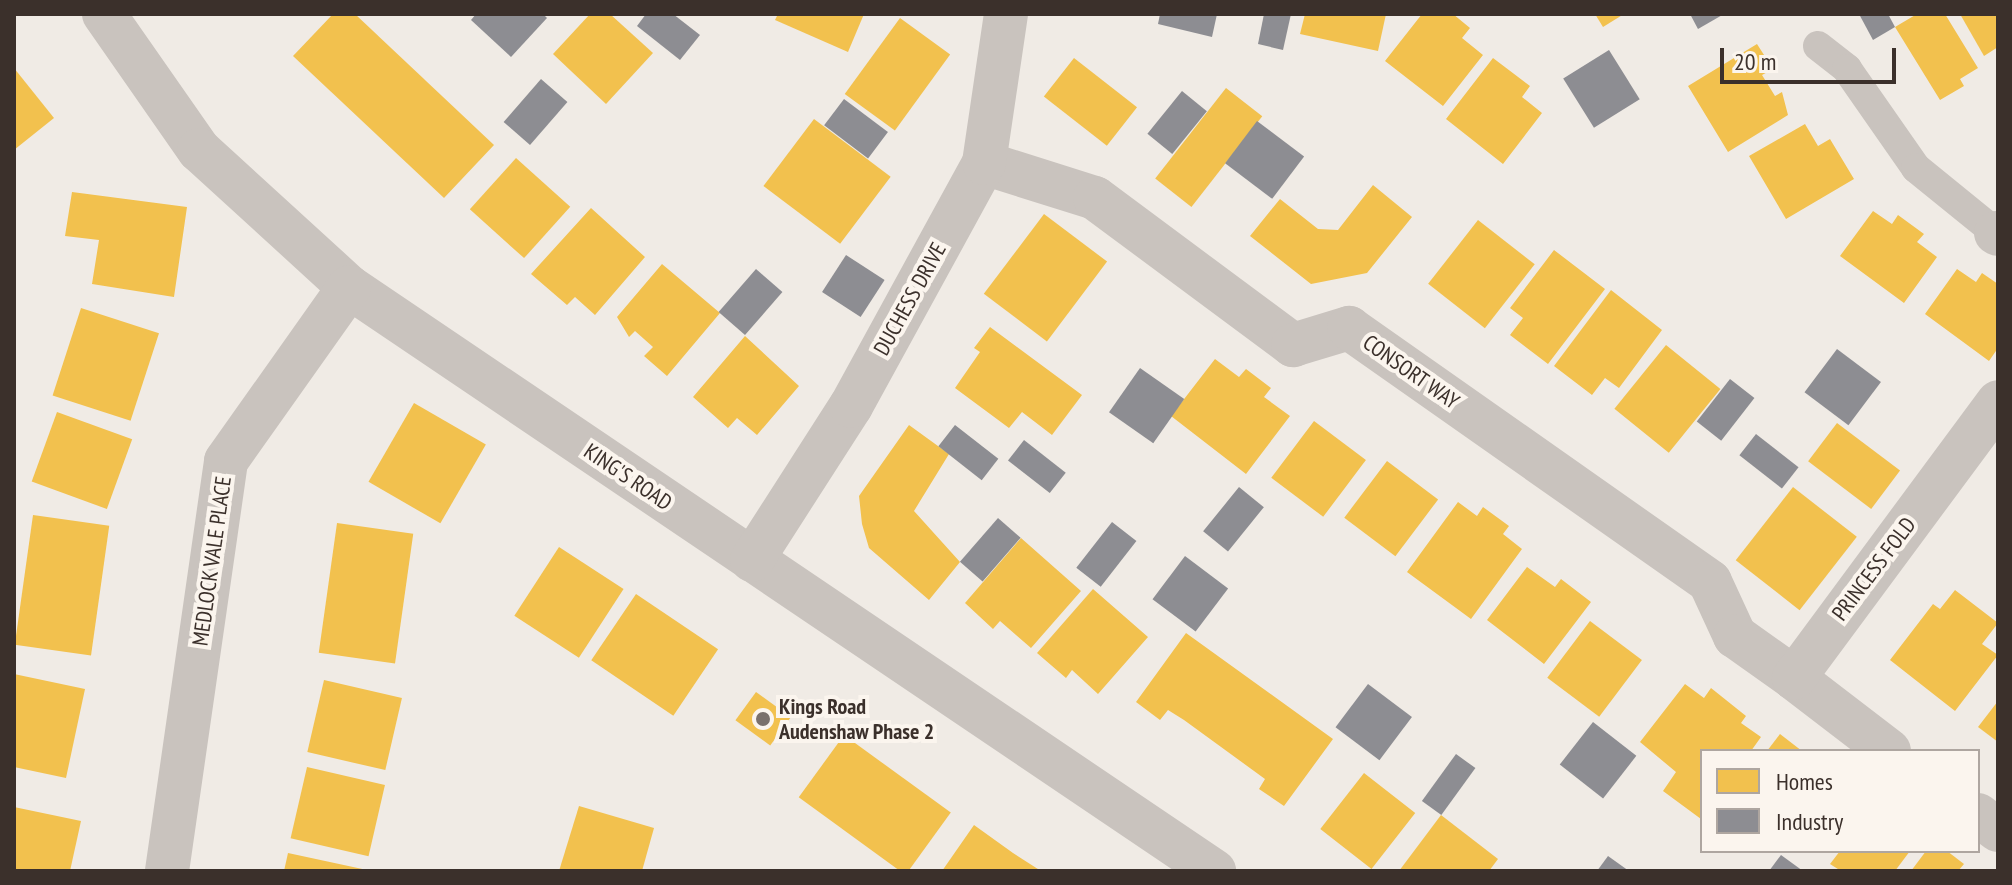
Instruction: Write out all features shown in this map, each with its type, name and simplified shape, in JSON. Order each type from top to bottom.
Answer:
[{"type":"street","name":"KING'S ROAD","points":[[104,14],[199,150],[349,287],[1214,871]]},
{"type":"street","name":"DUCHESS DRIVE","points":[[752,560],[851,406],[984,163],[1006,14]]},
{"type":"street","name":"CONSORT WAY","points":[[984,163],[1095,198],[1293,345],[1349,328],[1710,582],[1735,636],[1794,678]]},
{"type":"street","name":"MEDLOCK VALE PLACE","points":[[167,871],[226,461],[349,287]]},
{"type":"street","name":"PRINCESS FOLD","points":[[1794,678],[1998,402]]},
{"type":"street","points":[[1794,678],[1886,749]]},
{"type":"street","points":[[1980,816],[1998,830]]},
{"type":"lane","points":[[1818,46],[1847,69],[1916,168],[1997,234]]},
{"type":"building: Homes","points":[[333,14],[355,14],[494,145],[444,198],[293,56]]},
{"type":"building: Homes","points":[[590,14],[610,14],[653,53],[606,104],[553,54]]},
{"type":"building: Homes","points":[[778,14],[864,14],[848,52],[775,20]]},
{"type":"building: Homes","points":[[1305,14],[1386,14],[1378,51],[1300,34]]},
{"type":"building: Homes","points":[[1422,14],[1453,14],[1470,28],[1462,38],[1483,55],[1443,106],[1385,61]]},
{"type":"building: Homes","points":[[1595,14],[1624,14],[1603,27]]},
{"type":"building: Homes","points":[[1917,14],[1945,14],[1978,68],[1960,79],[1964,86],[1940,100],[1895,27]]},
{"type":"building: Homes","points":[[1960,14],[1998,14],[1998,47],[1984,56]]},
{"type":"building: Homes","points":[[900,18],[950,54],[895,130],[845,94]]},
{"type":"building: Homes","points":[[1757,44],[1773,69],[1762,75],[1775,96],[1782,92],[1788,115],[1728,152],[1688,86]]},
{"type":"building: Homes","points":[[1074,58],[1137,107],[1107,146],[1044,97]]},
{"type":"building: Homes","points":[[1493,58],[1530,86],[1522,97],[1542,113],[1503,164],[1446,119]]},
{"type":"building: Homes","points":[[14,68],[54,118],[14,150]]},
{"type":"building: Homes","points":[[1226,88],[1262,116],[1191,207],[1155,179]]},
{"type":"building: Homes","points":[[814,119],[891,177],[840,244],[763,186]]},
{"type":"building: Homes","points":[[1805,124],[1818,146],[1830,139],[1854,179],[1786,219],[1749,156]]},
{"type":"building: Homes","points":[[516,158],[570,207],[524,258],[470,209]]},
{"type":"building: Homes","points":[[1373,185],[1412,217],[1367,273],[1311,284],[1250,236],[1280,199],[1318,229],[1338,230]]},
{"type":"building: Homes","points":[[72,192],[187,207],[174,297],[92,284],[99,240],[65,236]]},
{"type":"building: Homes","points":[[591,208],[645,257],[595,315],[575,297],[567,305],[531,274]]},
{"type":"building: Homes","points":[[1873,211],[1892,224],[1898,215],[1924,234],[1917,242],[1937,257],[1904,303],[1840,256]]},
{"type":"building: Homes","points":[[1044,214],[1107,262],[1047,341],[984,294]]},
{"type":"building: Homes","points":[[1478,220],[1535,264],[1485,328],[1428,284]]},
{"type":"building: Homes","points":[[1554,250],[1605,289],[1548,364],[1510,335],[1523,318],[1510,308]]},
{"type":"building: Homes","points":[[662,264],[720,313],[667,376],[644,356],[653,347],[635,331],[629,337],[617,317]]},
{"type":"building: Homes","points":[[1957,269],[1976,282],[1982,273],[1998,284],[1998,348],[1989,361],[1925,314]]},
{"type":"building: Homes","points":[[1611,290],[1662,330],[1619,388],[1605,378],[1592,395],[1554,366]]},
{"type":"building: Homes","points":[[81,308],[159,333],[131,421],[53,395]]},
{"type":"building: Homes","points":[[990,327],[1082,395],[1052,435],[1022,412],[1009,428],[955,388],[980,352],[974,348]]},
{"type":"building: Homes","points":[[745,336],[799,386],[757,435],[737,418],[728,428],[693,397]]},
{"type":"building: Homes","points":[[1666,345],[1720,389],[1669,453],[1614,409]]},
{"type":"building: Homes","points":[[1215,359],[1239,377],[1246,369],[1271,388],[1264,397],[1290,416],[1246,474],[1171,416]]},
{"type":"building: Homes","points":[[414,403],[486,444],[440,523],[368,482]]},
{"type":"building: Homes","points":[[57,412],[132,439],[107,509],[32,482]]},
{"type":"building: Homes","points":[[1314,421],[1366,460],[1323,517],[1271,478]]},
{"type":"building: Homes","points":[[1837,423],[1900,471],[1871,509],[1808,461]]},
{"type":"building: Homes","points":[[909,425],[949,454],[914,511],[960,562],[929,600],[869,548],[862,524],[859,496]]},
{"type":"building: Homes","points":[[1387,461],[1438,500],[1395,556],[1344,518]]},
{"type":"building: Homes","points":[[1793,487],[1857,537],[1800,610],[1736,560]]},
{"type":"building: Homes","points":[[1458,502],[1477,516],[1483,507],[1509,526],[1503,534],[1522,549],[1471,619],[1407,572]]},
{"type":"building: Homes","points":[[33,515],[109,526],[91,655],[15,645]]},
{"type":"building: Homes","points":[[337,523],[413,534],[395,663],[319,653]]},
{"type":"building: Homes","points":[[1021,538],[1081,591],[1031,648],[1000,621],[993,629],[965,603]]},
{"type":"building: Homes","points":[[559,547],[624,589],[579,658],[514,616]]},
{"type":"building: Homes","points":[[1527,567],[1555,587],[1561,579],[1591,602],[1544,664],[1487,620]]},
{"type":"building: Homes","points":[[1093,589],[1148,637],[1098,694],[1072,670],[1066,678],[1037,653]]},
{"type":"building: Homes","points":[[1955,590],[1998,623],[1982,644],[1998,655],[1955,711],[1890,660],[1933,604],[1940,609]]},
{"type":"building: Homes","points":[[636,594],[718,649],[673,716],[591,660]]},
{"type":"building: Homes","points":[[1590,621],[1642,660],[1599,717],[1547,678]]},
{"type":"building: Homes","points":[[1186,633],[1333,739],[1284,806],[1259,789],[1265,779],[1184,720],[1168,710],[1160,720],[1136,702]]},
{"type":"building: Homes","points":[[14,674],[85,689],[66,778],[14,767]]},
{"type":"building: Homes","points":[[324,680],[402,698],[385,770],[307,752]]},
{"type":"building: Homes","points":[[1685,684],[1704,698],[1711,688],[1746,716],[1741,723],[1761,737],[1752,749],[1700,749],[1700,818],[1663,791],[1676,772],[1640,742]]},
{"type":"building: Homes","name":"Kings Road Audenshaw Phase 2","points":[[756,692],[791,717],[770,746],[735,720]]},
{"type":"building: Homes","points":[[1998,701],[1998,742],[1978,727]]},
{"type":"building: Homes","points":[[1780,734],[1799,749],[1769,749]]},
{"type":"building: Homes","points":[[844,735],[951,813],[908,871],[900,871],[799,797]]},
{"type":"building: Homes","points":[[307,767],[385,785],[369,856],[291,838]]},
{"type":"building: Homes","points":[[1364,773],[1415,813],[1372,869],[1320,829]]},
{"type":"building: Homes","points":[[579,806],[654,828],[642,871],[559,871]]},
{"type":"building: Homes","points":[[14,807],[81,821],[70,871],[14,871]]},
{"type":"building: Homes","points":[[1441,815],[1498,859],[1489,871],[1399,871]]},
{"type":"building: Homes","points":[[974,825],[1013,853],[1041,871],[942,871]]},
{"type":"building: Homes","points":[[288,853],[367,870],[367,871],[284,871]]},
{"type":"building: Homes","points":[[1838,853],[1908,853],[1895,871],[1841,871],[1830,864]]},
{"type":"building: Homes","points":[[1924,853],[1950,853],[1964,864],[1958,871],[1911,871]]},
{"type":"building: Industry","points":[[476,14],[543,14],[547,18],[511,57],[471,20]]},
{"type":"building: Industry","points":[[646,14],[673,14],[700,35],[680,60],[637,26]]},
{"type":"building: Industry","points":[[1160,14],[1217,14],[1212,37],[1158,24]]},
{"type":"building: Industry","points":[[1264,14],[1291,14],[1283,50],[1258,44]]},
{"type":"building: Industry","points":[[1690,14],[1724,14],[1698,29]]},
{"type":"building: Industry","points":[[1859,14],[1888,14],[1895,27],[1873,40]]},
{"type":"building: Industry","points":[[1609,50],[1640,99],[1594,128],[1563,79]]},
{"type":"building: Industry","points":[[541,79],[567,102],[530,145],[504,122]]},
{"type":"building: Industry","points":[[1182,91],[1207,111],[1172,154],[1147,134]]},
{"type":"building: Industry","points":[[844,99],[888,132],[868,158],[824,125]]},
{"type":"building: Industry","points":[[1257,121],[1304,157],[1272,199],[1225,163]]},
{"type":"building: Industry","points":[[846,255],[885,280],[861,317],[822,292]]},
{"type":"building: Industry","points":[[756,269],[782,292],[745,335],[719,312]]},
{"type":"building: Industry","points":[[1837,349],[1881,382],[1848,425],[1805,392]]},
{"type":"building: Industry","points":[[1140,368],[1184,399],[1153,443],[1109,412]]},
{"type":"building: Industry","points":[[1730,379],[1754,398],[1721,441],[1697,422]]},
{"type":"building: Industry","points":[[955,425],[998,459],[982,480],[938,446]]},
{"type":"building: Industry","points":[[1756,434],[1799,467],[1782,489],[1739,455]]},
{"type":"building: Industry","points":[[1024,440],[1066,473],[1050,493],[1008,460]]},
{"type":"building: Industry","points":[[1239,487],[1264,507],[1228,551],[1203,531]]},
{"type":"building: Industry","points":[[998,518],[1021,538],[983,581],[960,562]]},
{"type":"building: Industry","points":[[1112,522],[1136,541],[1101,587],[1076,568]]},
{"type":"building: Industry","points":[[1185,556],[1228,588],[1196,632],[1153,599]]},
{"type":"building: Industry","points":[[1368,684],[1412,717],[1379,760],[1336,727]]},
{"type":"building: Industry","points":[[1593,722],[1636,756],[1603,798],[1560,765]]},
{"type":"building: Industry","points":[[1456,754],[1475,768],[1441,815],[1422,801]]},
{"type":"building: Industry","points":[[1781,855],[1803,871],[1769,871]]},
{"type":"building: Industry","points":[[1608,856],[1629,871],[1597,871]]},
{"type":"place","name":"Kings Road Audenshaw Phase 2","points":[[763,719]]}]
